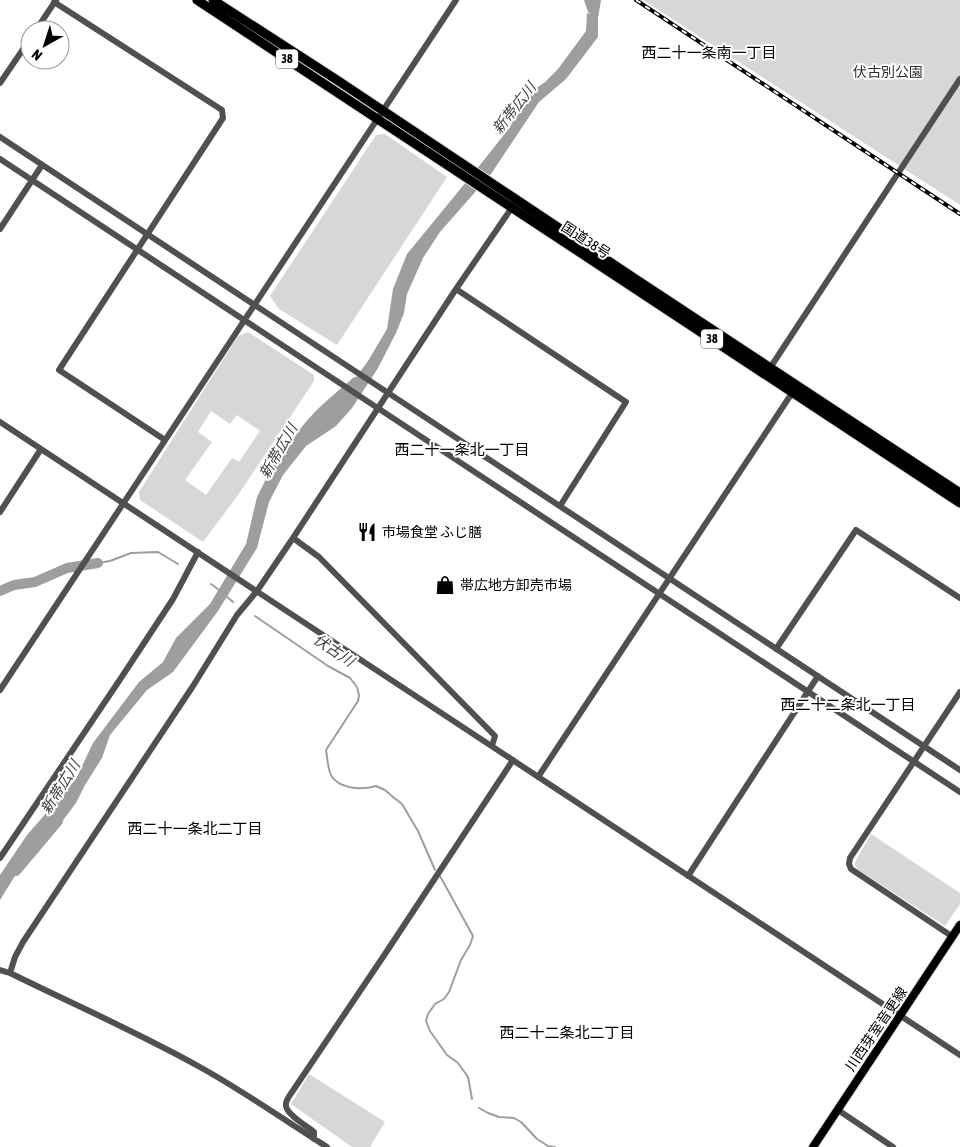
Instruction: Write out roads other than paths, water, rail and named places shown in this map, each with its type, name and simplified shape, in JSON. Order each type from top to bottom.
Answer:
[{"type":"highway","name":"国道38号","points":[[197,0],[380,115],[795,389],[960,502]]},
{"type":"highway","name":"国道38号","points":[[213,0],[337,80],[380,115]]},
{"type":"highway","name":"国道38号","points":[[795,389],[960,493]]},
{"type":"main road","name":"川西芽室音更線","points":[[813,1147],[960,925]]},
{"type":"street","points":[[0,690],[456,0]]},
{"type":"street","points":[[43,20],[55,1],[222,110],[223,118],[58,370],[165,440]]},
{"type":"street","points":[[0,83],[20,53]]},
{"type":"street","points":[[768,371],[960,79]]},
{"type":"street","points":[[0,137],[960,770]]},
{"type":"street","points":[[0,159],[960,792]]},
{"type":"street","points":[[0,229],[42,165]]},
{"type":"street","points":[[10,973],[15,957],[38,920],[193,686],[237,615],[293,538],[514,204]]},
{"type":"street","points":[[456,289],[626,402],[560,506]]},
{"type":"street","points":[[538,777],[795,389]]},
{"type":"street","points":[[0,422],[960,1055]]},
{"type":"street","points":[[0,512],[41,449]]},
{"type":"street","points":[[776,649],[856,530],[960,598]]},
{"type":"street","points":[[293,538],[319,557],[495,736],[492,746]]},
{"type":"street","points":[[0,858],[168,607],[191,568],[198,552]]},
{"type":"street","points":[[688,876],[818,676]]},
{"type":"street","points":[[953,937],[851,870],[849,864],[850,858],[960,692]]},
{"type":"street","points":[[314,1139],[314,1132],[290,1113],[285,1103],[513,760]]},
{"type":"street","points":[[1,970],[137,1034],[199,1066],[327,1147]]},
{"type":"street","points":[[838,1110],[893,1147]]},
{"type":"waterway","name":"新帯広川","points":[[297,443],[316,418],[356,382]]},
{"type":"waterway","name":"伏古川","points":[[98,563],[110,561],[131,553],[158,552],[178,564]]},
{"type":"waterway","name":"伏古川","points":[[0,591],[14,585],[35,582],[67,568],[98,563]]},
{"type":"waterway","name":"伏古川","points":[[211,584],[219,590]]},
{"type":"waterway","name":"伏古川","points":[[226,596],[233,602]]},
{"type":"waterway","name":"伏古川","points":[[255,616],[328,666],[350,678],[357,687],[358,701],[326,750],[330,774],[337,782],[349,787],[369,788],[376,786],[385,790],[402,804],[418,831],[435,870]]},
{"type":"waterway","name":"新帯広川","points":[[16,871],[58,821]]},
{"type":"waterway","name":"伏古川","points":[[440,876],[473,936],[461,960],[449,992],[444,999],[435,1004],[428,1014],[426,1021],[430,1031],[447,1055],[458,1063],[468,1077],[472,1099]]},
{"type":"waterway","name":"伏古川","points":[[479,1108],[499,1117],[514,1118],[521,1122],[537,1139],[548,1146],[555,1147]]},
{"type":"railway","points":[[636,0],[960,214]]},
{"type":"place","name":"市場食堂 ふじ膳","points":[[367,532]]},
{"type":"place","name":"帯広地方卸売市場","points":[[445,585]]},
{"type":"district","name":"西二十一条南一丁目","points":[[709,52]]},
{"type":"district","name":"西二十一条北一丁目","points":[[462,449]]},
{"type":"district","name":"西二十二条北一丁目","points":[[848,704]]},
{"type":"district","name":"西二十一条北二丁目","points":[[195,828]]},
{"type":"district","name":"西二十二条北二丁目","points":[[567,1032]]},
{"type":"park label","name":"伏古別公園","points":[[888,72]]}]
